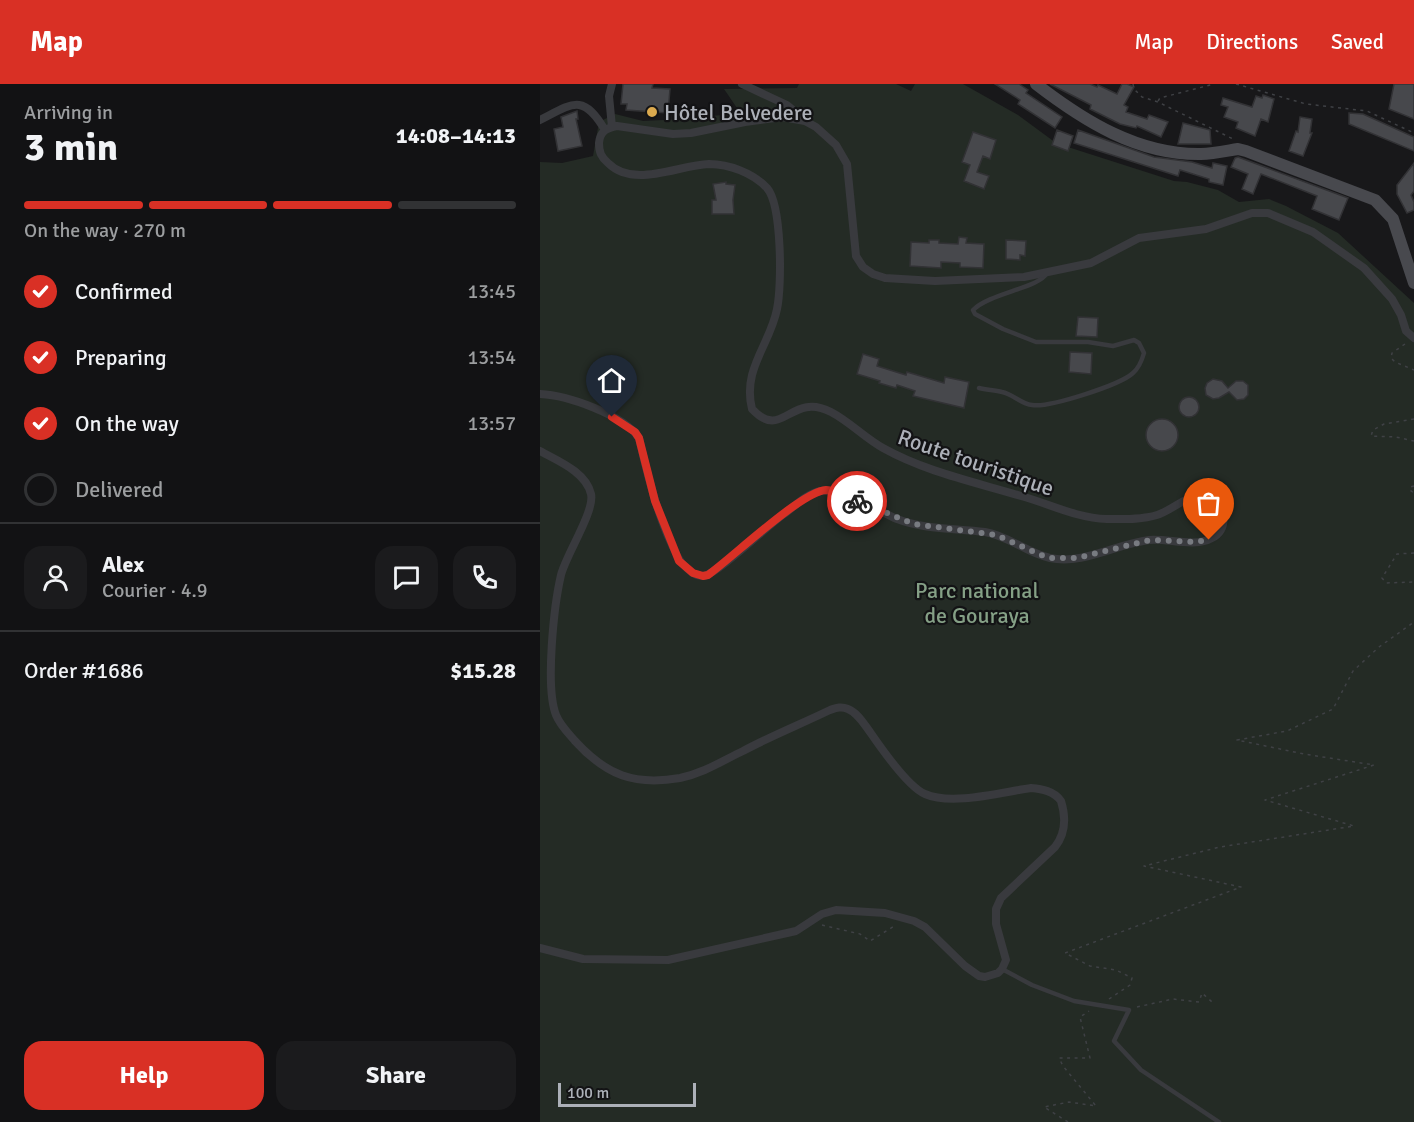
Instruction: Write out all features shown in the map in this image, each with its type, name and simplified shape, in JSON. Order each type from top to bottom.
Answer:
[{"type":"main road","points":[[1036,84],[1094,124],[1145,146],[1192,154],[1238,150],[1254,153],[1308,176],[1375,200],[1393,219],[1414,283]]},
{"type":"street","points":[[608,128],[609,96],[612,84]]},
{"type":"street","points":[[742,84],[787,105],[805,121]]},
{"type":"street","points":[[540,120],[565,107],[577,104],[593,112],[608,128]]},
{"type":"street","points":[[608,128],[616,126],[673,134],[691,133],[782,117],[805,121],[816,126],[836,145],[844,157],[849,174],[856,256],[862,267],[885,278],[935,282],[1016,278],[1091,263],[1139,238],[1206,229],[1252,213],[1268,213],[1313,232],[1364,268],[1392,298],[1406,331],[1414,338]]},
{"type":"street","name":"Route touristique","points":[[540,394],[557,395],[572,400],[612,417],[635,432],[639,438],[655,501],[679,561],[687,571],[698,575],[708,575],[771,524],[811,495],[823,490],[839,493],[914,524],[996,535],[1041,555],[1059,559],[1077,558],[1150,540],[1203,542],[1216,536],[1223,525],[1221,504],[1216,496],[1208,492],[1196,494],[1172,510],[1157,515],[1121,519],[1080,516],[1023,496],[943,473],[898,456],[862,435],[837,415],[818,407],[799,408],[774,422],[764,420],[752,409],[749,385],[755,364],[778,309],[778,241],[776,206],[772,196],[757,179],[721,165],[700,165],[662,173],[642,174],[615,170],[599,152],[600,139],[608,128]]},
{"type":"street","points":[[540,451],[571,469],[591,492],[590,507],[562,573],[552,640],[553,702],[556,715],[569,735],[584,751],[616,774],[629,779],[661,780],[706,771],[744,750],[840,707],[849,709],[859,717],[886,756],[916,789],[925,794],[946,798],[965,798],[1031,788],[1053,793],[1058,796],[1063,807],[1064,830],[1062,839],[1055,847],[1001,898],[998,904],[996,924],[1006,954],[1002,969],[998,973],[985,977],[979,976],[965,966],[925,927],[914,921],[900,916],[836,910],[822,914],[796,931],[668,960],[583,959],[540,948]]},
{"type":"lane","points":[[979,388],[1002,392],[1032,405],[1043,405],[1067,400],[1116,382],[1133,374],[1140,364],[1144,353],[1139,343],[1134,340],[1113,346],[1088,342],[1036,342],[1003,329],[975,314],[973,310],[979,304],[1014,289],[1039,282],[1049,271]]},
{"type":"lane","points":[[1002,969],[1032,986],[1074,1001],[1130,1010],[1114,1041],[1141,1070],[1219,1122]]},
{"type":"path","points":[[1133,84],[1134,89],[1142,97],[1158,102],[1237,141],[1238,150]]},
{"type":"path","points":[[1158,102],[1160,98],[1168,95],[1214,84]]},
{"type":"path","points":[[1236,84],[1306,104],[1367,111],[1414,133]]},
{"type":"path","points":[[1414,338],[1392,353],[1391,358],[1414,370]]},
{"type":"path","points":[[1414,419],[1384,424],[1373,430],[1371,436],[1396,437],[1414,441]]},
{"type":"path","points":[[1414,486],[1410,487],[1414,493]]},
{"type":"path","points":[[1414,553],[1397,554],[1382,578],[1386,583],[1414,582]]},
{"type":"path","points":[[1068,1122],[1044,1107],[1069,1102],[1095,1106],[1059,1058],[1090,1058],[1080,1017],[1130,985],[1132,978],[1116,970],[1090,966],[1065,953],[1241,887],[1144,866],[1220,847],[1354,826],[1264,800],[1374,765],[1237,740],[1287,731],[1333,709],[1353,671],[1379,647],[1414,622]]},
{"type":"path","points":[[809,924],[860,934],[870,941],[901,922],[900,916]]},
{"type":"path","points":[[1130,1010],[1173,999],[1199,1002],[1202,993],[1212,1002]]},
{"type":"green space","name":"Parc national de Gouraya","points":[[799,84],[896,84],[911,91],[915,84],[963,84],[1018,115],[1056,143],[1174,181],[1218,190],[1239,202],[1269,199],[1286,206],[1338,233],[1414,303],[1414,1122],[540,1122],[540,162],[562,163],[593,156],[599,122],[615,114],[643,121],[722,115],[737,108],[724,89],[797,88]]},
{"type":"building","points":[[623,84],[653,84],[652,88],[670,89],[668,113],[626,110],[627,104],[621,104]]},
{"type":"building","points":[[995,84],[1019,84],[1028,90],[1026,93],[1062,117],[1055,128],[1018,104],[1020,100]]},
{"type":"building","points":[[1050,84],[1090,84],[1097,87],[1098,85],[1117,94],[1122,84],[1127,84],[1134,87],[1124,105],[1128,107],[1126,112],[1147,119],[1149,115],[1168,122],[1161,137],[1137,126],[1136,128],[1120,124],[1090,109],[1091,105]]},
{"type":"building","points":[[1394,84],[1414,84],[1414,119],[1389,109]]},
{"type":"building","points":[[1263,95],[1274,99],[1268,122],[1261,119],[1255,136],[1236,128],[1238,122],[1224,117],[1228,107],[1221,105],[1223,98],[1252,107],[1256,96],[1262,98]]},
{"type":"building","points":[[577,111],[578,119],[576,119],[582,146],[558,151],[554,129],[563,127],[561,117]]},
{"type":"building","points":[[1349,113],[1363,114],[1414,137],[1414,151],[1349,124]]},
{"type":"building","points":[[1300,117],[1312,119],[1310,133],[1312,133],[1303,156],[1289,151],[1296,131],[1298,132]]},
{"type":"building","points":[[1183,123],[1210,130],[1211,144],[1178,144]]},
{"type":"building","points":[[1057,130],[1073,136],[1068,151],[1052,145]]},
{"type":"building","points":[[1078,130],[1154,157],[1192,162],[1212,168],[1213,163],[1227,166],[1223,185],[1180,170],[1178,176],[1074,143]]},
{"type":"building","points":[[973,132],[996,140],[990,159],[983,156],[977,172],[989,176],[984,189],[964,181],[970,165],[962,162]]},
{"type":"building","points":[[1238,157],[1348,198],[1339,220],[1312,209],[1317,196],[1261,174],[1253,194],[1242,189],[1248,174],[1231,167],[1235,158]]},
{"type":"building","points":[[1414,163],[1414,191],[1411,195],[1414,210],[1407,213],[1397,194],[1397,185]]},
{"type":"building","points":[[726,182],[726,184],[735,185],[734,214],[712,214],[712,200],[716,200],[713,184]]},
{"type":"building","points":[[959,237],[967,238],[966,243],[984,244],[983,268],[960,267],[960,263],[941,262],[941,268],[910,266],[911,242],[929,243],[929,240],[939,240],[939,243],[958,244]]},
{"type":"building","points":[[1006,240],[1026,241],[1025,256],[1020,255],[1020,260],[1006,259]]},
{"type":"building","points":[[1078,317],[1098,318],[1097,337],[1076,336]]},
{"type":"building","points":[[1070,352],[1092,353],[1091,374],[1069,372]]},
{"type":"building","points":[[863,354],[879,359],[877,366],[906,375],[907,372],[944,383],[945,377],[969,382],[964,408],[913,396],[915,391],[897,385],[896,388],[857,374]]},
{"type":"building","points":[[1213,379],[1222,381],[1228,388],[1236,381],[1243,381],[1248,385],[1248,395],[1244,399],[1237,400],[1229,392],[1213,399],[1206,395],[1205,388],[1207,383]]},
{"type":"building","points":[[1189,397],[1196,400],[1199,407],[1196,414],[1189,417],[1182,414],[1179,407],[1182,400]]},
{"type":"building","points":[[1162,419],[1173,424],[1178,435],[1173,446],[1162,451],[1151,446],[1146,435],[1151,424]]},
{"type":"way so far","points":[[857,501],[899,520],[914,524],[996,535],[1048,558],[1077,558],[1150,540],[1203,542],[1209,540]]},
{"type":"place","name":"Hôtel Belvedere","points":[[652,112]]},
{"type":"route","points":[[612,417],[635,432],[639,438],[655,501],[679,561],[687,571],[698,575],[708,575],[718,568],[771,524],[816,492],[829,490],[857,501]]}]
